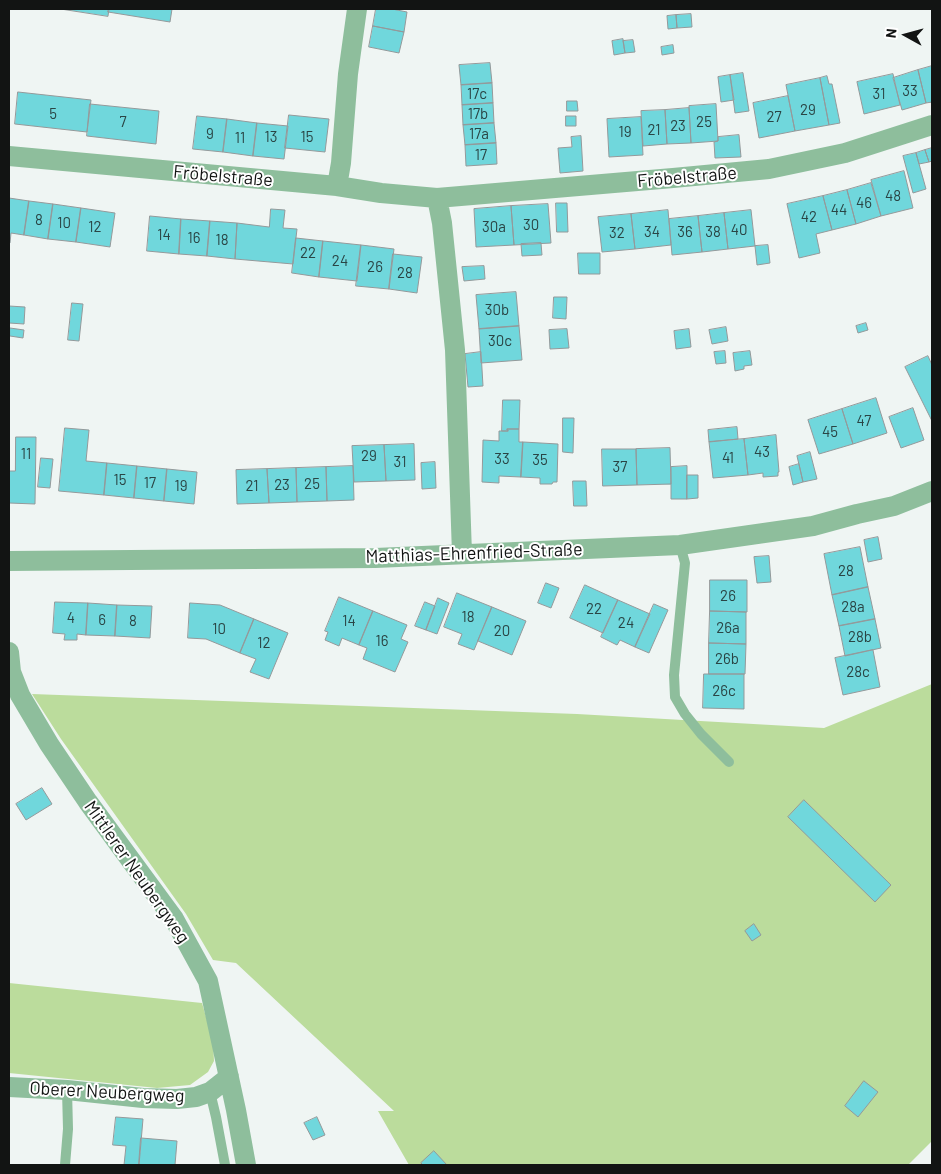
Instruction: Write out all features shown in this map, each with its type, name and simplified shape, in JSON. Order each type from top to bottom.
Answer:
[{"type":"street","points":[[337,186],[341,163],[348,74],[356,9]]},
{"type":"street","name":"Fröbelstraße","points":[[9,156],[337,186],[380,193],[437,198],[769,168],[846,154],[932,125]]},
{"type":"street","points":[[437,198],[442,223],[455,350],[462,554]]},
{"type":"street","name":"Matthias-Ehrenfried-Straße","points":[[9,561],[376,558],[680,545],[813,526],[894,506],[932,491]]},
{"type":"street","name":"Mittlerer Neubergweg","points":[[9,652],[11,672],[20,695],[49,744],[88,802],[174,919],[208,980],[246,1165]]},
{"type":"street","name":"Oberer Neubergweg","points":[[9,1087],[177,1099],[196,1097],[210,1092],[229,1077]]},
{"type":"lane","points":[[680,545],[685,563],[674,675],[675,697],[685,714],[701,734],[728,762]]},
{"type":"lane","points":[[64,1165],[68,1129],[67,1090]]},
{"type":"lane","points":[[210,1092],[225,1165]]},
{"type":"green space","points":[[932,684],[932,1141],[908,1165],[409,1165],[378,1111],[394,1111],[236,963],[213,960],[186,914],[61,739],[32,694],[577,714],[824,728]]},
{"type":"green space","points":[[9,983],[202,1003],[213,1041],[214,1061],[208,1072],[190,1085],[157,1088],[9,1073]]},
{"type":"building","points":[[61,9],[109,9],[108,16]]},
{"type":"building","points":[[109,9],[172,9],[170,22],[108,12]]},
{"type":"building","points":[[376,9],[392,9],[407,12],[404,32],[373,26]]},
{"type":"building","points":[[691,14],[692,27],[677,28],[676,15]]},
{"type":"building","points":[[676,15],[677,28],[668,29],[667,16]]},
{"type":"building","points":[[373,26],[404,32],[399,53],[369,47]]},
{"type":"building","points":[[623,39],[625,53],[614,55],[612,41]]},
{"type":"building","points":[[633,40],[635,52],[625,53],[623,41]]},
{"type":"building","points":[[673,45],[674,53],[662,55],[661,47]]},
{"type":"building","points":[[490,63],[492,83],[461,85],[459,65]]},
{"type":"building","points":[[932,66],[932,102],[926,103],[918,70]]},
{"type":"building","points":[[918,70],[926,103],[902,110],[893,78]]},
{"type":"building","points":[[743,73],[749,111],[735,113],[730,75]]},
{"type":"building","points":[[893,74],[900,105],[864,114],[857,82]]},
{"type":"building","points":[[730,75],[734,100],[721,102],[718,77]]},
{"type":"building","points":[[827,76],[829,84],[832,84],[840,123],[829,125],[820,78]]},
{"type":"building","points":[[820,78],[829,125],[795,131],[786,85]]},
{"type":"building","points":[[492,83],[493,103],[462,105],[461,85]]},
{"type":"building","points":[[18,92],[91,100],[87,132],[15,124]]},
{"type":"building","points":[[788,96],[795,131],[759,138],[753,103]]},
{"type":"building","points":[[567,101],[577,101],[578,111],[567,111]]},
{"type":"building","points":[[493,103],[494,123],[463,125],[462,105]]},
{"type":"building","points":[[90,104],[159,111],[156,144],[87,136]]},
{"type":"building","points":[[716,104],[718,141],[691,143],[689,106]]},
{"type":"building","points":[[689,108],[691,143],[667,144],[665,110]]},
{"type":"building","points":[[665,110],[667,144],[643,146],[641,111]]},
{"type":"building","points":[[289,115],[329,119],[325,152],[285,148]]},
{"type":"building","points":[[197,116],[227,119],[223,152],[193,149]]},
{"type":"building","points":[[566,116],[576,116],[576,126],[566,126]]},
{"type":"building","points":[[641,117],[643,155],[609,157],[607,119]]},
{"type":"building","points":[[227,119],[257,123],[253,156],[223,152]]},
{"type":"building","points":[[257,123],[288,126],[284,159],[253,156]]},
{"type":"building","points":[[494,123],[496,143],[465,145],[463,125]]},
{"type":"building","points":[[739,135],[741,157],[715,158],[714,142],[718,141],[718,137]]},
{"type":"building","points":[[581,136],[583,171],[560,173],[558,148],[572,147],[571,137]]},
{"type":"building","points":[[496,143],[497,164],[466,166],[465,145]]},
{"type":"building","points":[[932,148],[932,161],[929,162],[925,150]]},
{"type":"building","points":[[925,150],[929,162],[919,164],[916,153]]},
{"type":"building","points":[[916,153],[926,189],[913,193],[903,156]]},
{"type":"building","points":[[904,171],[913,208],[881,216],[871,180]]},
{"type":"building","points":[[871,183],[881,216],[856,224],[847,190]]},
{"type":"building","points":[[847,190],[856,224],[832,230],[823,196]]},
{"type":"building","points":[[823,196],[832,230],[816,234],[820,253],[799,258],[787,204]]},
{"type":"building","points":[[9,198],[29,201],[24,235],[11,233],[10,243],[9,243]]},
{"type":"building","points":[[29,201],[53,204],[48,239],[24,235]]},
{"type":"building","points":[[556,203],[567,203],[568,232],[557,232]]},
{"type":"building","points":[[53,204],[81,208],[76,242],[48,239]]},
{"type":"building","points":[[548,204],[551,243],[514,245],[511,206]]},
{"type":"building","points":[[511,206],[514,245],[476,247],[474,209]]},
{"type":"building","points":[[81,208],[115,213],[110,247],[76,242]]},
{"type":"building","points":[[271,209],[285,210],[283,228],[297,229],[293,264],[235,259],[237,223],[269,227]]},
{"type":"building","points":[[668,210],[671,245],[635,249],[631,214]]},
{"type":"building","points":[[751,210],[755,246],[728,249],[724,213]]},
{"type":"building","points":[[724,213],[728,249],[702,252],[698,216]]},
{"type":"building","points":[[631,214],[635,249],[602,252],[598,217]]},
{"type":"building","points":[[150,216],[181,219],[179,254],[147,251]]},
{"type":"building","points":[[698,216],[702,252],[672,255],[669,219]]},
{"type":"building","points":[[181,219],[210,221],[207,256],[179,254]]},
{"type":"building","points":[[210,221],[237,223],[235,259],[207,256]]},
{"type":"building","points":[[296,238],[323,241],[319,277],[292,273]]},
{"type":"building","points":[[323,241],[361,245],[357,281],[319,277]]},
{"type":"building","points":[[541,243],[542,255],[522,256],[521,244]]},
{"type":"building","points":[[361,245],[394,249],[389,289],[356,286]]},
{"type":"building","points":[[768,245],[770,263],[757,265],[755,246]]},
{"type":"building","points":[[578,253],[600,253],[600,274],[579,274]]},
{"type":"building","points":[[393,254],[422,257],[417,293],[389,289]]},
{"type":"building","points":[[484,266],[485,279],[464,281],[462,267]]},
{"type":"building","points":[[516,292],[519,326],[479,329],[476,295]]},
{"type":"building","points":[[554,297],[567,297],[566,319],[553,318]]},
{"type":"building","points":[[72,303],[83,304],[79,341],[68,340]]},
{"type":"building","points":[[9,306],[25,307],[24,324],[9,323]]},
{"type":"building","points":[[866,323],[868,330],[858,333],[856,326]]},
{"type":"building","points":[[519,326],[522,360],[481,363],[479,329]]},
{"type":"building","points":[[726,327],[728,341],[712,344],[709,330]]},
{"type":"building","points":[[10,328],[24,330],[23,338],[10,336]]},
{"type":"building","points":[[567,329],[569,348],[550,349],[549,330]]},
{"type":"building","points":[[689,329],[691,347],[676,349],[674,331]]},
{"type":"building","points":[[725,351],[726,363],[716,364],[714,352]]},
{"type":"building","points":[[750,351],[752,365],[744,366],[744,369],[735,371],[733,353]]},
{"type":"building","points":[[481,352],[483,386],[468,387],[465,354]]},
{"type":"building","points":[[928,356],[932,365],[932,421],[905,367]]},
{"type":"building","points":[[876,398],[887,433],[853,444],[842,409]]},
{"type":"building","points":[[503,400],[520,400],[519,429],[502,431]]},
{"type":"building","points":[[913,408],[924,440],[901,448],[889,417]]},
{"type":"building","points":[[842,409],[853,444],[819,454],[808,420]]},
{"type":"building","points":[[563,418],[574,418],[573,453],[563,452]]},
{"type":"building","points":[[737,427],[738,439],[709,442],[708,430]]},
{"type":"building","points":[[65,428],[89,430],[86,461],[107,463],[104,495],[59,491]]},
{"type":"building","points":[[507,429],[519,429],[519,442],[523,442],[521,477],[499,476],[499,483],[482,482],[483,440],[499,441],[499,431],[508,431]]},
{"type":"building","points":[[776,435],[778,476],[763,477],[763,473],[748,475],[744,439]]},
{"type":"building","points":[[16,437],[36,437],[35,504],[9,503],[9,471],[15,471]]},
{"type":"building","points":[[744,439],[748,475],[713,478],[709,442]]},
{"type":"building","points":[[523,442],[558,444],[557,482],[540,484],[540,478],[521,477]]},
{"type":"building","points":[[414,444],[415,480],[386,481],[384,445]]},
{"type":"building","points":[[384,445],[386,481],[354,482],[352,446]]},
{"type":"building","points":[[670,448],[671,484],[637,485],[636,449]]},
{"type":"building","points":[[602,449],[636,449],[637,485],[603,486]]},
{"type":"building","points":[[810,452],[817,479],[803,482],[797,456]]},
{"type":"building","points":[[41,458],[53,459],[50,488],[38,487]]},
{"type":"building","points":[[435,462],[436,488],[422,489],[421,463]]},
{"type":"building","points":[[107,463],[137,466],[134,498],[104,495]]},
{"type":"building","points":[[799,464],[803,482],[793,485],[789,467]]},
{"type":"building","points":[[137,466],[167,469],[164,501],[134,498]]},
{"type":"building","points":[[353,466],[354,500],[327,501],[326,467]]},
{"type":"building","points":[[687,466],[687,499],[671,499],[671,467]]},
{"type":"building","points":[[326,467],[327,501],[297,502],[296,468]]},
{"type":"building","points":[[296,468],[297,502],[269,503],[267,469]]},
{"type":"building","points":[[167,469],[197,472],[194,504],[164,501]]},
{"type":"building","points":[[267,469],[269,503],[237,504],[236,470]]},
{"type":"building","points":[[687,475],[698,475],[698,498],[687,499]]},
{"type":"building","points":[[573,481],[586,481],[587,506],[574,506]]},
{"type":"building","points":[[878,537],[882,559],[868,562],[864,540]]},
{"type":"building","points":[[860,547],[868,587],[832,595],[824,554]]},
{"type":"building","points":[[769,556],[771,582],[757,583],[754,557]]},
{"type":"building","points":[[710,580],[747,580],[747,612],[710,611]]},
{"type":"building","points":[[546,583],[559,588],[551,608],[538,603]]},
{"type":"building","points":[[585,585],[618,600],[603,633],[570,618]]},
{"type":"building","points":[[868,587],[875,619],[839,626],[832,595]]},
{"type":"building","points":[[457,593],[492,607],[474,650],[458,644],[462,634],[444,627]]},
{"type":"building","points":[[339,597],[373,611],[359,645],[342,638],[339,646],[325,640],[328,632],[325,631]]},
{"type":"building","points":[[438,598],[449,603],[437,634],[426,630]]},
{"type":"building","points":[[618,600],[650,614],[635,647],[620,640],[617,645],[601,637]]},
{"type":"building","points":[[55,602],[88,603],[86,635],[77,634],[77,640],[64,640],[65,634],[53,633]]},
{"type":"building","points":[[425,602],[435,606],[426,630],[415,626]]},
{"type":"building","points":[[88,603],[117,605],[115,636],[86,635]]},
{"type":"building","points":[[190,603],[220,605],[254,619],[240,653],[206,639],[188,638]]},
{"type":"building","points":[[654,604],[668,610],[649,653],[635,647]]},
{"type":"building","points":[[117,605],[152,606],[150,638],[115,636]]},
{"type":"building","points":[[492,607],[526,621],[512,655],[478,641]]},
{"type":"building","points":[[373,611],[407,625],[401,639],[408,642],[395,672],[363,659],[367,648],[359,645]]},
{"type":"building","points":[[710,611],[746,612],[746,644],[709,643]]},
{"type":"building","points":[[254,619],[288,633],[269,679],[250,672],[256,659],[240,653]]},
{"type":"building","points":[[875,619],[881,648],[845,656],[839,626]]},
{"type":"building","points":[[709,643],[746,644],[745,674],[709,674]]},
{"type":"building","points":[[873,650],[880,687],[843,695],[835,658]]},
{"type":"building","points":[[704,674],[744,674],[744,709],[703,708]]},
{"type":"building","points":[[42,788],[52,804],[26,820],[16,804]]},
{"type":"building","points":[[804,800],[891,885],[875,902],[788,817]]},
{"type":"building","points":[[754,924],[761,935],[752,941],[745,931]]},
{"type":"building","points":[[864,1081],[878,1092],[858,1117],[845,1106]]},
{"type":"building","points":[[116,1117],[143,1119],[139,1165],[124,1165],[126,1146],[113,1145]]},
{"type":"building","points":[[317,1117],[325,1135],[313,1140],[304,1123]]},
{"type":"building","points":[[141,1138],[177,1141],[175,1165],[139,1165]]},
{"type":"building","points":[[434,1151],[447,1165],[423,1165],[421,1163]]}]
